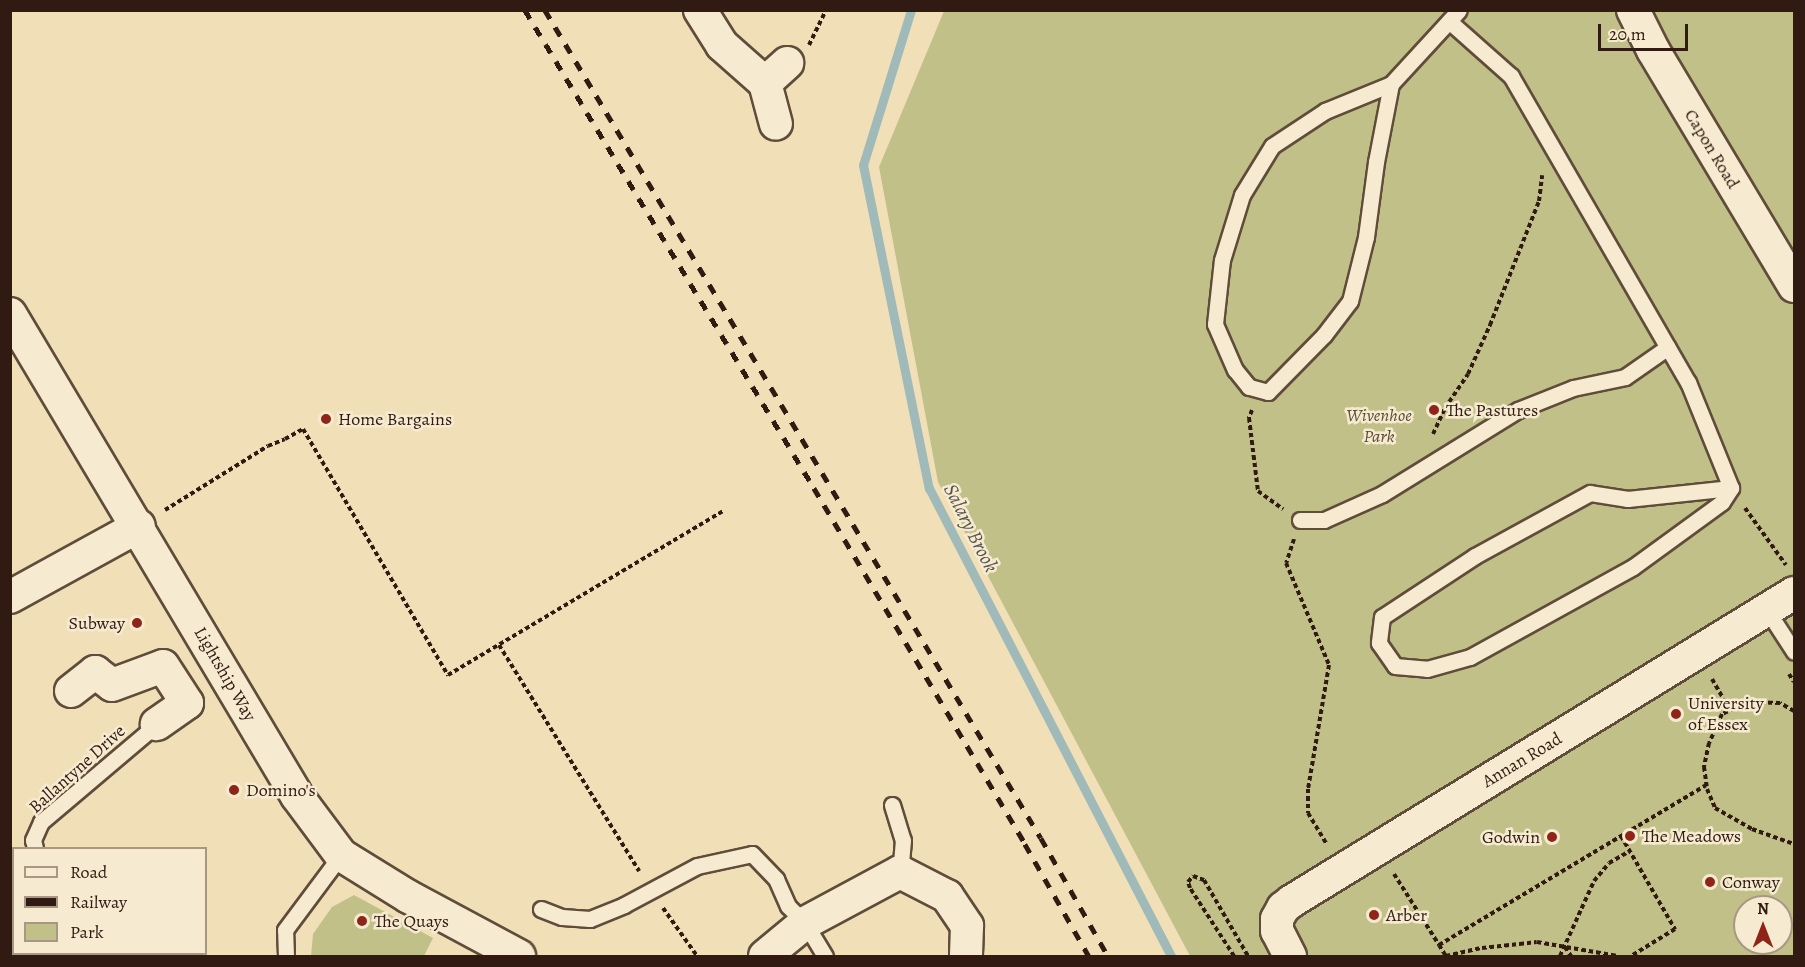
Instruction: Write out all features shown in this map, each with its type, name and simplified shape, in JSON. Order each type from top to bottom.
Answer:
[{"type":"street","points":[[700,10],[722,45],[776,73],[776,124]]},
{"type":"street","name":"Capon Road","points":[[1633,10],[1653,50],[1794,286]]},
{"type":"street","name":"Lightship Way","points":[[10,314],[139,526],[297,796],[341,855],[409,897],[519,957]]},
{"type":"street","points":[[10,597],[139,526]]},
{"type":"street","name":"Annan Road","points":[[1286,950],[1277,931],[1277,919],[1283,908],[1791,580]]},
{"type":"street","points":[[71,691],[95,672],[112,685],[163,666],[187,703],[157,724]]},
{"type":"street","points":[[765,957],[805,923],[900,872],[947,896],[968,926],[966,957]]},
{"type":"lane","points":[[1392,84],[1376,162],[1366,237],[1350,301],[1324,335],[1268,392],[1250,387],[1235,370],[1215,324],[1222,260],[1242,195],[1272,146],[1325,111],[1392,84],[1454,16],[1511,76],[1688,382],[1731,488]]},
{"type":"lane","points":[[1300,520],[1324,520],[1382,494],[1518,410],[1573,388],[1625,377],[1668,347]]},
{"type":"lane","points":[[1731,488],[1722,502],[1633,567],[1470,657],[1427,669],[1395,666],[1379,643],[1382,617],[1475,556],[1590,493],[1628,499],[1731,488]]},
{"type":"lane","points":[[1776,624],[1794,652]]},
{"type":"lane","name":"Ballantyne Drive","points":[[35,847],[33,840],[41,822],[157,724]]},
{"type":"lane","points":[[891,805],[903,840],[900,872]]},
{"type":"lane","points":[[286,957],[285,930],[341,855]]},
{"type":"lane","points":[[541,909],[562,917],[590,919],[624,905],[650,889],[697,866],[752,855],[776,879],[788,906],[805,923],[825,957]]},
{"type":"path","points":[[1415,473],[1445,408],[1468,374],[1527,233],[1539,201],[1545,135]]},
{"type":"path","points":[[1261,390],[1249,418],[1258,491],[1300,520],[1286,563],[1329,665],[1308,789],[1308,813],[1342,870]]},
{"type":"path","points":[[139,526],[258,452],[303,429],[448,675],[725,510]]},
{"type":"path","points":[[1731,488],[1791,580]]},
{"type":"path","points":[[499,645],[650,889],[697,957]]},
{"type":"path","points":[[1711,677],[1730,710]]},
{"type":"path","points":[[1794,709],[1780,703],[1748,702],[1722,714],[1709,743],[1704,767],[1706,785],[1715,808],[1752,829],[1794,844]]},
{"type":"path","points":[[1439,945],[1706,785]]},
{"type":"path","points":[[1621,836],[1675,929],[1631,957]]},
{"type":"path","points":[[1560,957],[1594,881],[1609,863],[1630,852]]},
{"type":"path","points":[[1389,866],[1446,956],[1482,948],[1537,942],[1618,957]]},
{"type":"path","points":[[1234,957],[1190,888],[1188,882],[1193,876],[1199,876],[1204,880],[1248,957]]},
{"type":"path","points":[[1565,947],[1571,957]]},
{"type":"green space","name":"Wivenhoe Park","points":[[944,11],[1794,11],[1794,956],[1190,956],[938,482],[879,167]]},
{"type":"green space","name":"The Quays","points":[[354,895],[433,938],[424,956],[311,956],[313,934],[332,907]]},
{"type":"waterway","name":"Salary Brook","points":[[911,10],[863,165],[929,488],[1171,956]]},
{"type":"railway","points":[[525,10],[814,488],[1089,956]]},
{"type":"railway","points":[[545,10],[1041,838],[1108,956]]},
{"type":"place","name":"The Pastures","points":[[1434,410]]},
{"type":"place","name":"Home Bargains","points":[[326,419]]},
{"type":"place","name":"Subway","points":[[137,623]]},
{"type":"place","name":"University of Essex","points":[[1676,714]]},
{"type":"place","name":"Domino's","points":[[234,790]]},
{"type":"place","name":"The Meadows","points":[[1630,836]]},
{"type":"place","name":"Godwin","points":[[1552,837]]},
{"type":"place","name":"Conway","points":[[1710,882]]},
{"type":"place","name":"Arber","points":[[1374,915]]},
{"type":"place","name":"The Quays","points":[[362,921]]}]
